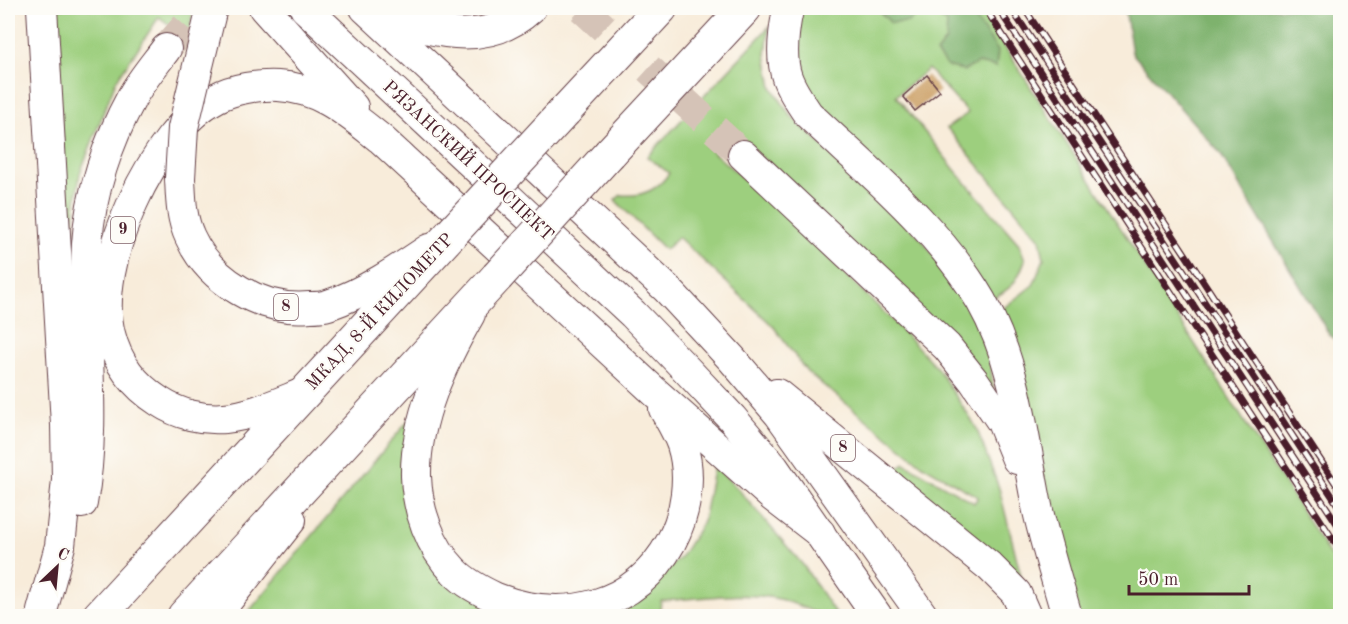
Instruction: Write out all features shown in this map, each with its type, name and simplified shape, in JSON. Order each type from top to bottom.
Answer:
[{"type":"highway","name":"МКАД, 8-Й КИЛОМЕТР","points":[[99,616],[661,8]]},
{"type":"highway","points":[[184,616],[745,8]]},
{"type":"main road","points":[[41,614],[60,546],[67,480],[66,425],[42,8]]},
{"type":"main road","name":"8","points":[[212,8],[183,128],[180,178],[181,210],[190,237],[207,264],[232,286],[262,302],[293,309],[326,306],[370,286],[451,234]]},
{"type":"main road","points":[[264,8],[381,139],[656,393],[772,496],[820,533]]},
{"type":"main road","name":"РЯЗАНСКИЙ ПРОСПЕКТ","points":[[305,8],[633,314],[732,418],[774,468],[877,616]]},
{"type":"main road","points":[[365,8],[667,289],[732,359],[779,414],[923,616]]},
{"type":"main road","points":[[377,8],[424,28],[460,35],[496,28],[513,21],[531,8]]},
{"type":"main road","points":[[789,8],[783,46],[783,68],[791,89],[808,114],[944,246],[984,306],[1002,345],[1016,391],[1038,512],[1067,616]]},
{"type":"main road","points":[[41,614],[71,547],[79,521],[86,483],[90,427],[86,294],[87,242],[97,184],[113,138],[133,95],[166,49]]},
{"type":"main road","name":"9","points":[[306,392],[241,415],[222,418],[184,413],[150,396],[124,368],[110,333],[107,296],[114,255],[132,204],[155,160],[182,124],[218,97],[259,86],[281,86],[310,92],[333,102],[381,139]]},
{"type":"main road","points":[[743,155],[947,347],[1002,422],[1038,512]]},
{"type":"main road","points":[[497,277],[469,316],[439,375],[424,416],[417,458],[419,498],[430,534],[453,571],[471,586],[512,606],[534,612],[574,612],[613,599],[641,580],[653,568],[664,554],[679,523],[686,483],[685,456],[681,443],[656,393]]},
{"type":"main road","name":"8","points":[[732,359],[954,536],[1016,593],[1026,616]]},
{"type":"main road","points":[[215,616],[396,386]]},
{"type":"green space","points":[[53,8],[125,8],[193,12],[188,39],[159,17],[116,81],[80,173],[74,218],[71,270]]},
{"type":"green space","points":[[797,8],[980,8],[1340,571],[1340,616],[1071,616],[1001,310],[1033,285],[1044,259],[1040,239],[947,128],[968,113],[928,69],[896,96],[955,170],[1019,244],[1025,260],[1012,285],[987,301],[797,88]]},
{"type":"green space","points":[[878,8],[968,8],[998,51],[996,67],[978,63],[964,71],[947,66],[936,53],[946,40],[947,23],[934,14],[922,13],[908,22],[891,23]]},
{"type":"green space","points":[[1125,8],[1340,8],[1340,344],[1329,334],[1220,153],[1132,53]]},
{"type":"green space","points":[[769,27],[766,55],[772,87],[790,115],[921,238],[977,315],[991,367],[994,404],[760,156],[727,126],[706,146],[784,214],[898,326],[938,369],[976,427],[999,488],[1022,580],[897,475],[895,469],[905,463],[974,503],[978,497],[924,466],[807,372],[773,326],[678,237],[665,250],[615,200],[621,195],[635,195],[648,191],[665,179],[669,173],[647,157]]},
{"type":"green space","points":[[418,409],[420,527],[524,616],[245,616]]},
{"type":"green space","points":[[714,465],[738,489],[803,565],[837,616],[815,612],[779,599],[720,596],[661,601],[659,616],[581,616],[642,593],[680,558],[703,522]]},
{"type":"building","points":[[927,75],[940,91],[915,111],[903,96]]},
{"type":"tunnel","points":[[166,49],[202,8]]},
{"type":"tunnel","points":[[582,8],[743,155]]},
{"type":"railway","points":[[985,8],[1340,550]]},
{"type":"railway","points":[[998,8],[1340,528]]},
{"type":"railway","points":[[1011,8],[1340,508]]},
{"type":"railway","points":[[1024,8],[1340,490]]}]
